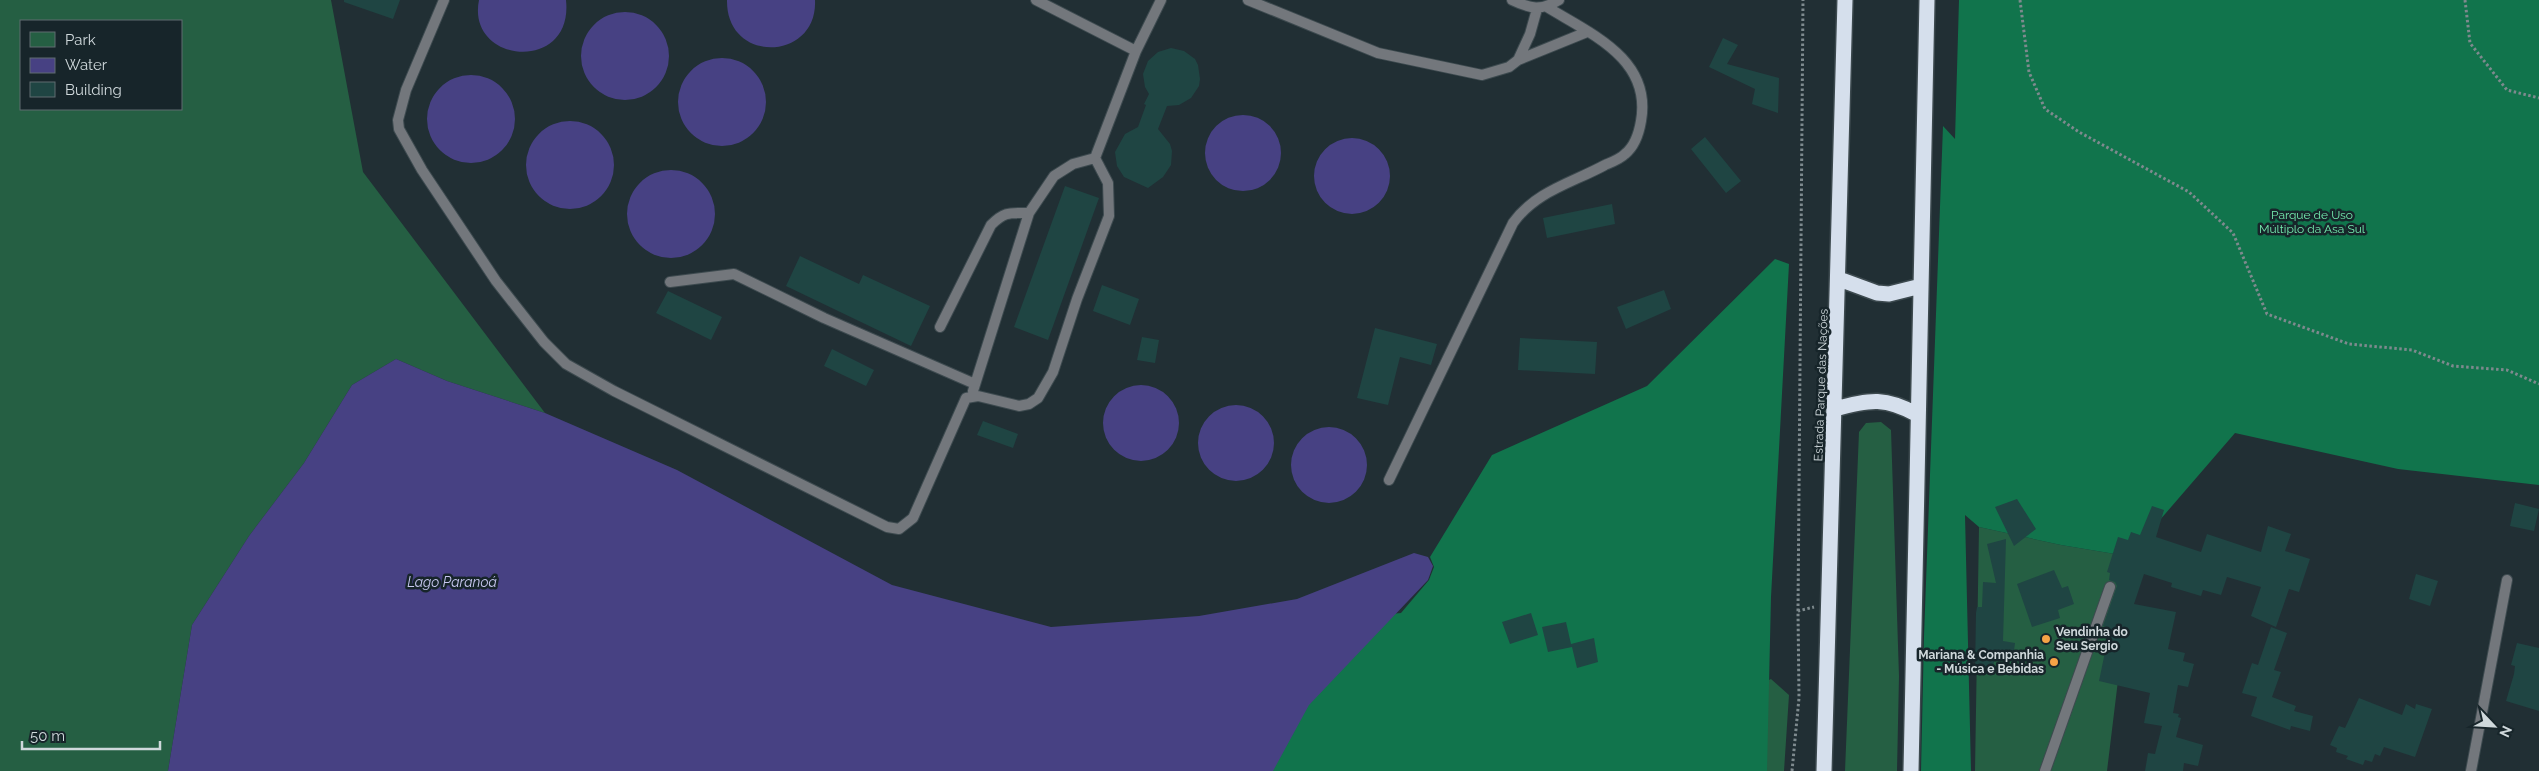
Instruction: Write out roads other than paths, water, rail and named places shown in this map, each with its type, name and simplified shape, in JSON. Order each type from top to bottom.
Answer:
[{"type":"highway","name":"Estrada Parque das Nações","points":[[1824,771],[1839,279],[1845,0]]},
{"type":"highway","points":[[1911,771],[1927,0]]},
{"type":"highway","points":[[1839,279],[1878,293],[1889,294],[1921,286]]},
{"type":"highway","points":[[1835,410],[1859,403],[1880,400],[1898,404],[1918,415]]},
{"type":"lane","points":[[444,0],[406,90],[398,120],[399,129],[422,170],[496,281],[544,342],[566,364],[718,444],[888,527],[899,529],[913,518],[962,403],[966,398],[971,396],[1019,406],[1029,404],[1038,398],[1053,372],[1077,299],[1109,216],[1108,183],[1095,158],[1136,51],[1161,0]]},
{"type":"lane","points":[[1036,0],[1136,51]]},
{"type":"lane","points":[[1248,0],[1378,52],[1425,65],[1482,75],[1509,67],[1518,60],[1587,32]]},
{"type":"lane","points":[[1389,480],[1513,223],[1527,206],[1551,190],[1596,170],[1625,154],[1638,136],[1643,110],[1640,85],[1613,47],[1542,8],[1512,0]]},
{"type":"lane","points":[[1518,60],[1542,8],[1559,0]]},
{"type":"lane","points":[[971,396],[1029,213],[1054,176],[1073,164],[1095,158]]},
{"type":"lane","points":[[940,327],[991,225],[1000,216],[1008,213],[1029,213]]},
{"type":"lane","points":[[670,282],[734,274],[824,318],[975,384]]},
{"type":"lane","points":[[2471,771],[2507,580]]},
{"type":"lane","points":[[2046,771],[2110,587]]},
{"type":"water","points":[[479,0],[566,0],[564,24],[554,40],[539,49],[521,52],[503,48],[488,37],[479,21]]},
{"type":"water","points":[[727,0],[815,0],[812,20],[802,35],[788,44],[772,47],[755,45],[741,36],[731,21]]},
{"type":"water","points":[[625,12],[642,15],[650,19],[662,31],[666,39],[669,56],[666,73],[662,81],[650,93],[642,97],[625,100],[608,97],[600,93],[588,81],[584,73],[581,56],[584,39],[588,31],[600,19],[608,15]]},
{"type":"water","points":[[722,58],[739,61],[747,65],[759,77],[763,85],[766,102],[763,119],[759,127],[747,139],[739,143],[722,146],[705,143],[697,139],[685,127],[681,119],[678,102],[681,85],[685,77],[697,65],[705,61]]},
{"type":"water","points":[[471,75],[488,78],[496,82],[508,94],[512,102],[515,119],[512,136],[508,144],[496,156],[488,160],[471,163],[454,160],[446,156],[434,144],[430,136],[427,119],[430,102],[434,94],[446,82],[454,78]]},
{"type":"water","points":[[1243,115],[1257,118],[1270,126],[1278,139],[1281,153],[1278,167],[1270,180],[1257,188],[1243,191],[1229,188],[1216,180],[1208,167],[1205,153],[1208,139],[1216,126],[1229,118]]},
{"type":"water","points":[[570,121],[587,124],[595,128],[607,140],[611,148],[614,165],[611,182],[607,190],[595,202],[587,206],[570,209],[553,206],[545,202],[533,190],[529,182],[526,165],[529,148],[533,140],[545,128],[553,124]]},
{"type":"water","points":[[1352,138],[1366,141],[1379,149],[1387,162],[1390,176],[1387,190],[1379,203],[1366,211],[1352,214],[1338,211],[1325,203],[1317,190],[1314,176],[1317,162],[1325,149],[1338,141]]},
{"type":"water","points":[[671,170],[688,173],[696,177],[708,189],[712,197],[715,214],[712,231],[708,239],[696,251],[688,255],[671,258],[654,255],[646,251],[634,239],[630,231],[627,214],[630,197],[634,189],[646,177],[654,173]]},
{"type":"water","name":"Lago Paranoá","points":[[396,359],[447,381],[545,413],[677,470],[892,585],[1051,627],[1199,616],[1297,599],[1414,553],[1428,557],[1433,566],[1428,580],[1309,705],[1273,771],[168,771],[192,625],[249,536],[304,463],[352,385]]},
{"type":"water","points":[[1141,385],[1155,388],[1168,396],[1176,409],[1179,423],[1176,437],[1168,450],[1155,458],[1141,461],[1127,458],[1114,450],[1106,437],[1103,423],[1106,409],[1114,396],[1127,388]]},
{"type":"water","points":[[1236,405],[1250,408],[1263,416],[1271,429],[1274,443],[1271,457],[1263,470],[1250,478],[1236,481],[1222,478],[1209,470],[1201,457],[1198,443],[1201,429],[1209,416],[1222,408]]},
{"type":"water","points":[[1329,427],[1343,430],[1356,438],[1364,451],[1367,465],[1364,479],[1356,492],[1343,500],[1329,503],[1315,500],[1302,492],[1294,479],[1291,465],[1294,451],[1302,438],[1315,430]]},
{"type":"place","name":"Vendinha do Seu Sergio","points":[[2046,639]]},
{"type":"place","name":"Mariana & Companhia - Música e Bebidas","points":[[2054,662]]},
{"type":"park label","name":"Parque de Uso Múltiplo da Asa Sul","points":[[2312,222]]}]
